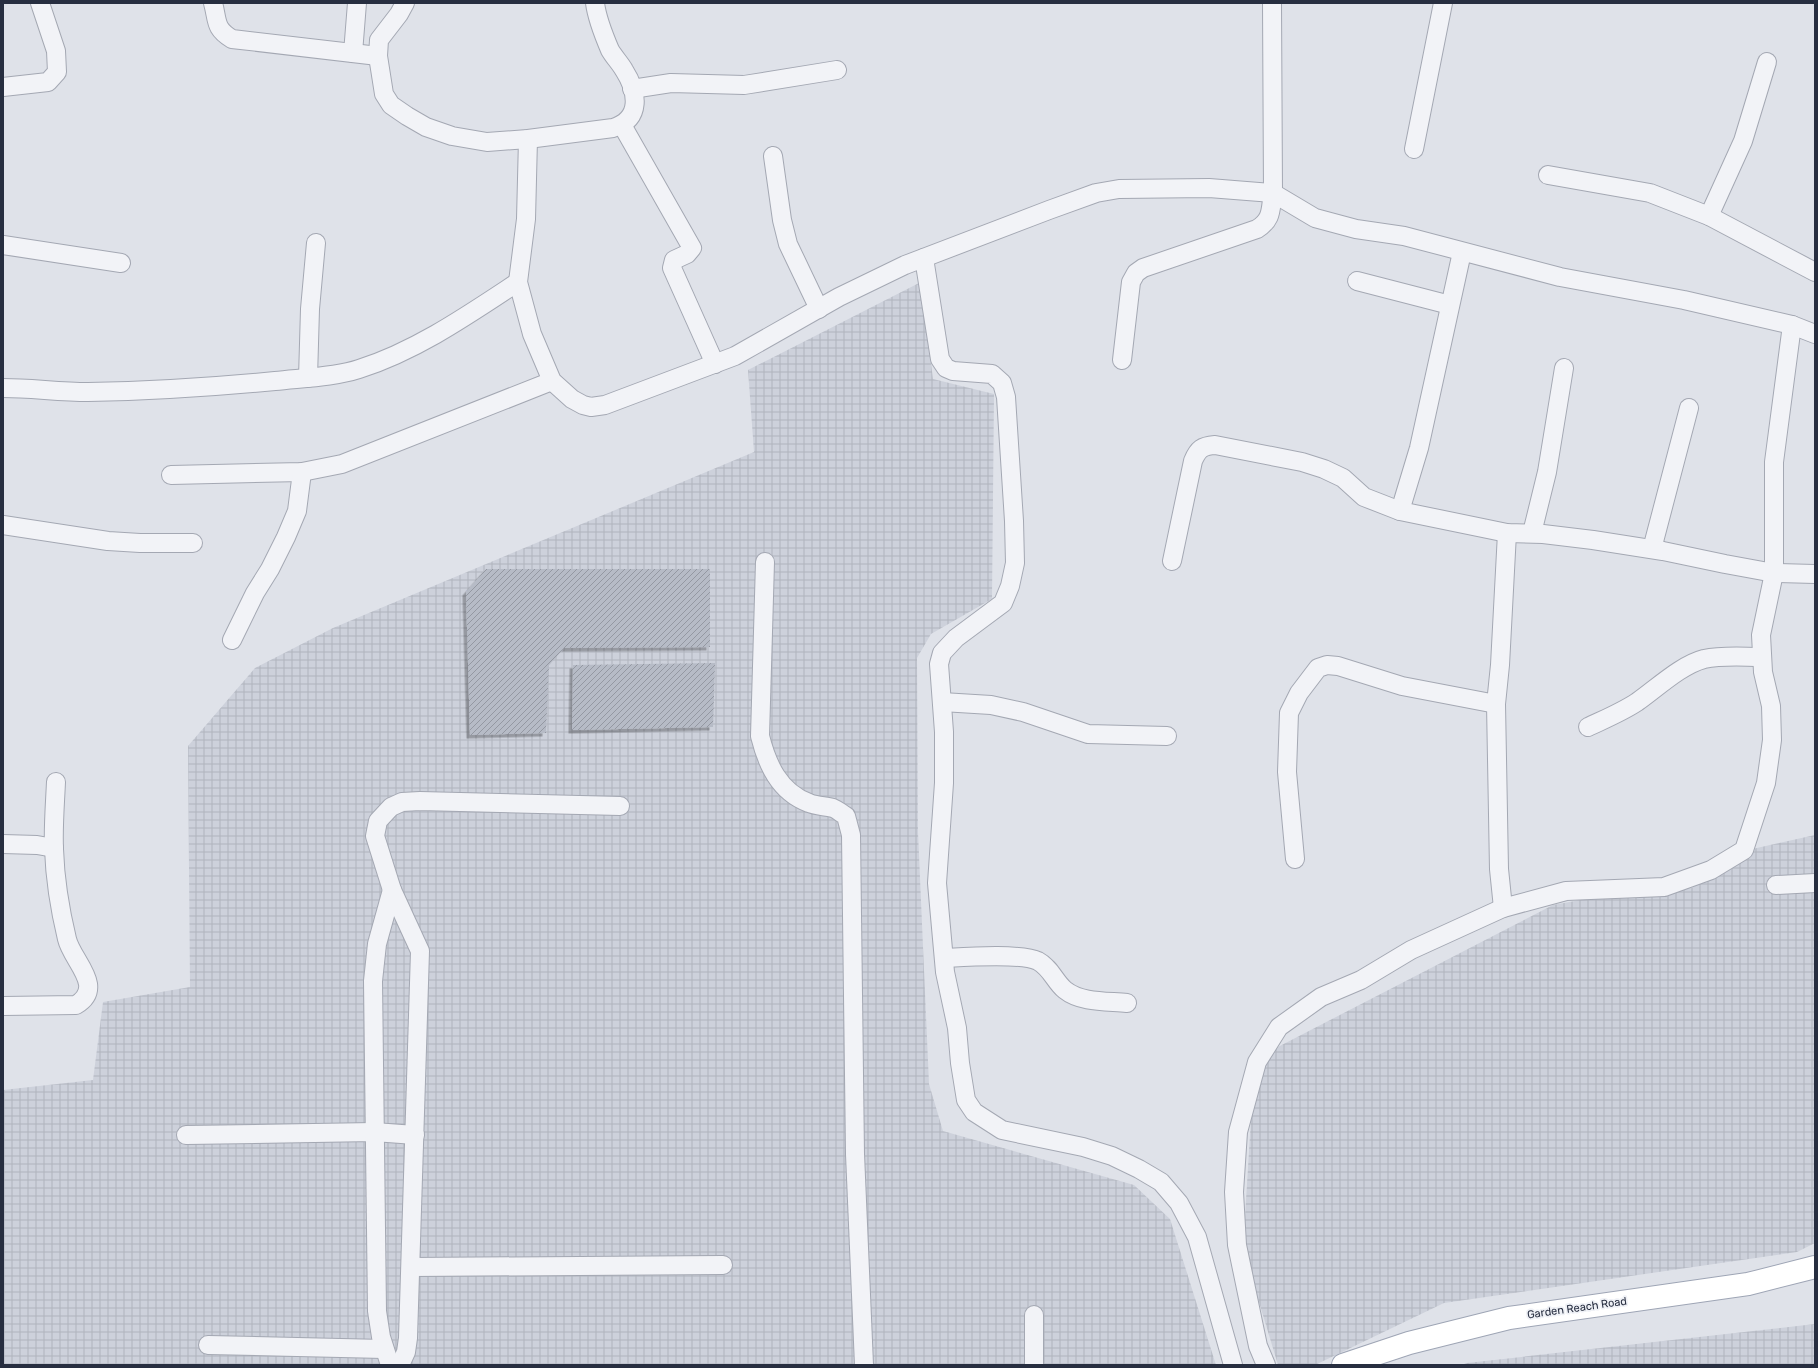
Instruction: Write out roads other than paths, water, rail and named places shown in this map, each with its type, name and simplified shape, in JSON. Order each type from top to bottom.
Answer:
[{"type":"main road","name":"Garden Reach Road","points":[[1343,1365],[1409,1343],[1509,1318],[1748,1284],[1815,1267]]},
{"type":"street","points":[[3,88],[48,82],[57,72],[56,51],[40,3]]},
{"type":"street","points":[[213,3],[217,23],[221,33],[232,39],[378,56]]},
{"type":"street","points":[[354,53],[356,3]]},
{"type":"street","points":[[405,3],[399,14],[379,40],[378,56],[384,94],[391,105],[426,127],[452,136],[487,142],[528,139],[613,128],[622,125],[632,116],[635,108],[632,90],[625,71],[611,52],[595,3]]},
{"type":"street","points":[[1122,360],[1131,282],[1136,273],[1143,268],[1257,229],[1266,224],[1270,216],[1273,192],[1272,3]]},
{"type":"street","points":[[1414,149],[1443,3]]},
{"type":"street","points":[[1709,216],[1743,141],[1767,62]]},
{"type":"street","points":[[632,90],[671,83],[744,86],[837,70]]},
{"type":"street","points":[[622,125],[692,248],[687,254],[674,260],[672,268],[715,364]]},
{"type":"street","points":[[528,139],[526,219],[518,282],[532,334],[552,381],[572,399],[583,405],[591,407],[605,405],[735,356],[839,297],[924,258],[975,237],[1096,193],[1119,189],[1153,187],[1209,188],[1273,192],[1315,218],[1356,229],[1404,236],[1560,277],[1684,300],[1792,325],[1815,334]]},
{"type":"street","points":[[773,156],[782,220],[788,244],[819,309]]},
{"type":"street","points":[[1548,175],[1650,193],[1709,216],[1815,272]]},
{"type":"street","points":[[308,378],[310,309],[316,244]]},
{"type":"street","points":[[3,245],[120,263]]},
{"type":"street","points":[[1400,511],[1419,448],[1462,252]]},
{"type":"street","points":[[924,258],[940,359],[946,368],[953,371],[992,374],[1002,383],[1004,388],[1011,464],[1015,563],[1010,586],[1003,603],[956,638],[942,653],[939,664],[942,702],[944,783],[937,883],[944,958],[957,1028],[966,1100],[974,1112],[1002,1130],[1090,1149],[1112,1156],[1161,1182],[1179,1203],[1197,1237],[1233,1365]]},
{"type":"street","points":[[1357,281],[1450,305]]},
{"type":"street","points":[[3,388],[87,392],[235,384],[308,378],[358,370],[396,354],[442,330],[518,282]]},
{"type":"street","points":[[1266,1365],[1258,1346],[1237,1244],[1234,1192],[1238,1132],[1257,1062],[1279,1027],[1321,997],[1360,980],[1411,950],[1503,908],[1566,892],[1664,887],[1711,870],[1744,850],[1766,783],[1772,740],[1771,706],[1763,672],[1761,635],[1774,573],[1774,462],[1792,325]]},
{"type":"street","points":[[1532,534],[1547,472],[1564,368]]},
{"type":"street","points":[[171,475],[302,472],[342,464],[552,381]]},
{"type":"street","points":[[1652,549],[1689,408]]},
{"type":"street","points":[[1172,561],[1193,461],[1198,450],[1205,445],[1216,445],[1302,462],[1324,469],[1343,478],[1364,497],[1400,511],[1507,533],[1593,540],[1652,549],[1774,573],[1815,574]]},
{"type":"street","points":[[232,640],[255,592],[270,569],[297,511],[302,472]]},
{"type":"street","points":[[3,525],[108,541],[140,543],[193,543]]},
{"type":"street","points":[[1503,908],[1499,869],[1496,704],[1500,664],[1507,533]]},
{"type":"street","points":[[765,562],[760,736],[765,755],[775,777],[790,792],[809,803],[834,809],[846,816],[851,835],[855,1154],[864,1365]]},
{"type":"street","points":[[1588,727],[1616,714],[1691,664],[1703,659],[1718,657],[1762,657]]},
{"type":"street","points":[[1295,859],[1287,772],[1288,719],[1289,713],[1299,693],[1318,668],[1327,665],[1338,666],[1402,686],[1496,704]]},
{"type":"street","points":[[942,702],[991,705],[1023,712],[1088,734],[1167,736]]},
{"type":"street","points":[[3,1006],[76,1005],[83,1001],[88,992],[88,981],[67,941],[59,895],[54,848],[56,782]]},
{"type":"street","points":[[400,1365],[406,1352],[408,1338],[420,951],[392,890],[375,836],[378,821],[384,813],[402,802],[420,801],[620,806]]},
{"type":"street","points":[[3,844],[54,848]]},
{"type":"street","points":[[1776,885],[1815,883]]},
{"type":"street","points":[[208,1346],[387,1357],[377,1311],[373,981],[377,944],[392,890]]},
{"type":"street","points":[[944,958],[987,956],[1029,958],[1038,961],[1048,969],[1065,991],[1075,996],[1128,1002]]},
{"type":"street","points":[[186,1135],[374,1132],[415,1135]]},
{"type":"street","points":[[410,1267],[723,1265]]},
{"type":"street","points":[[1034,1315],[1034,1365]]}]
